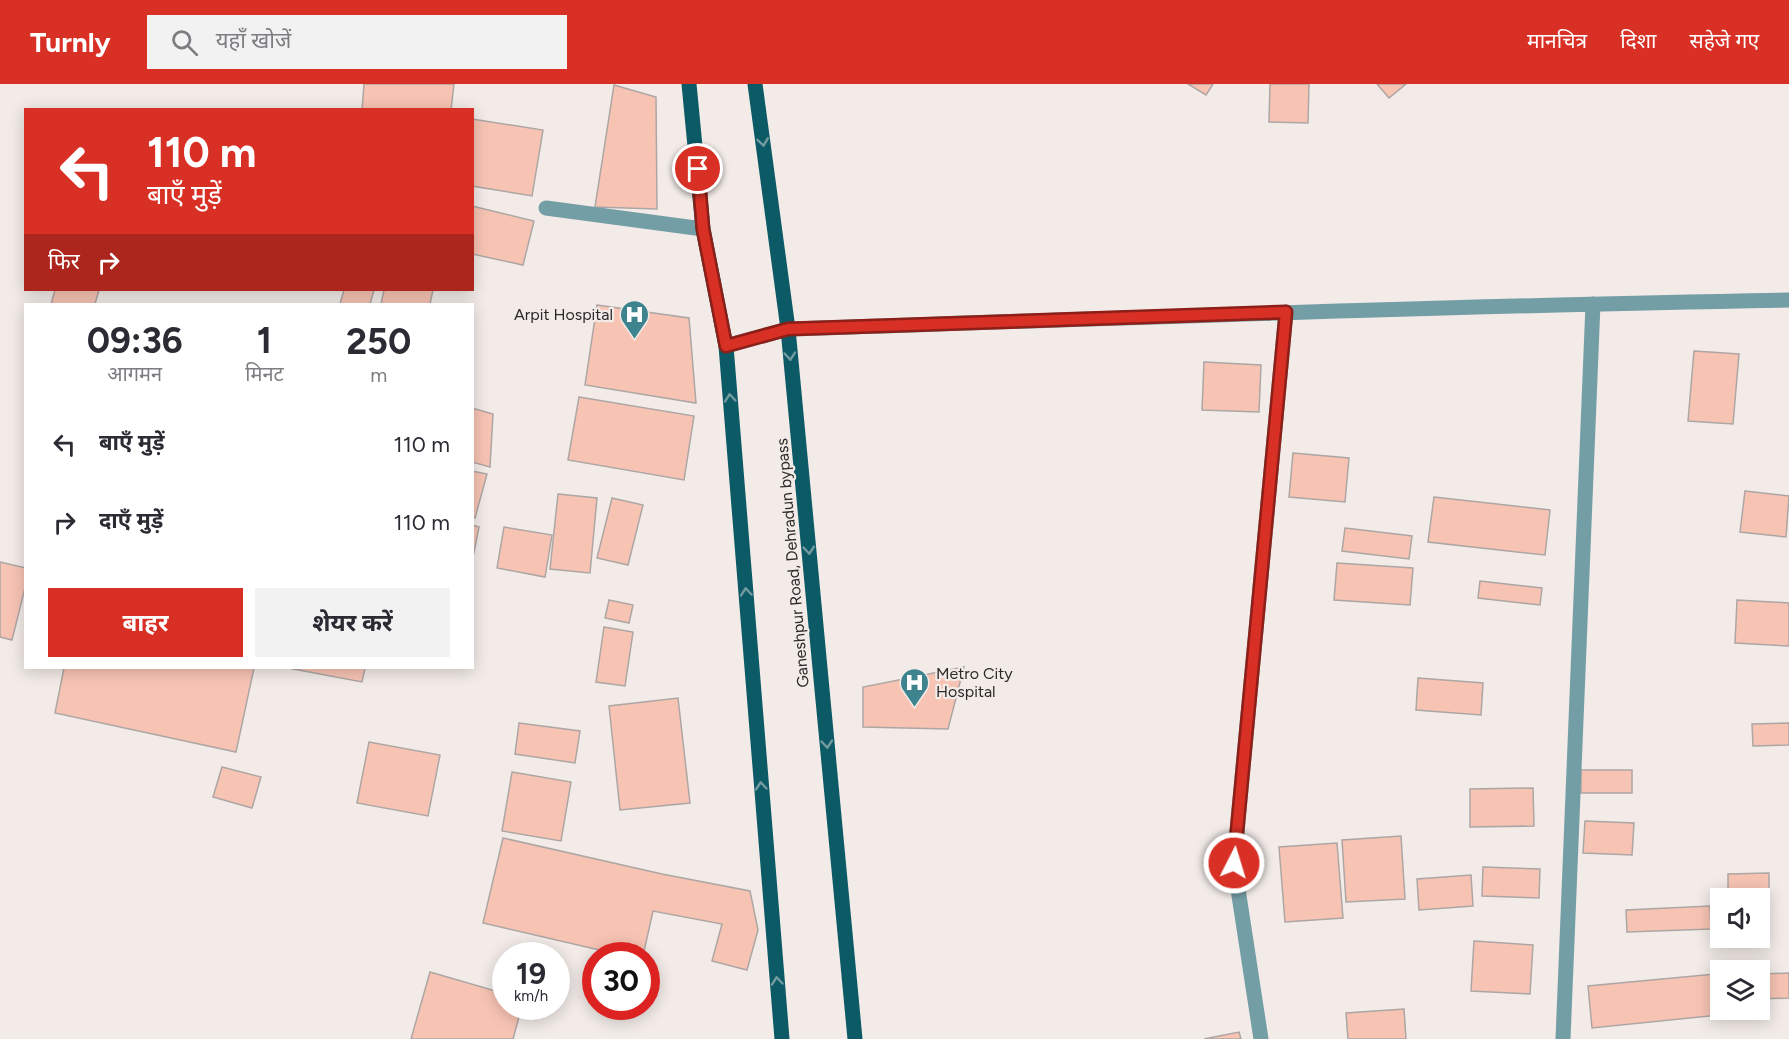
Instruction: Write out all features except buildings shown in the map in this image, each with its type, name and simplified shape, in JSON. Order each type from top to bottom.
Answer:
[{"type":"main road","points":[[689,84],[703,229],[726,346],[782,1039]]},
{"type":"main road","name":"Ganeshpur Road, Dehradun bypass","points":[[755,84],[788,329],[855,1039]]},
{"type":"street","points":[[546,208],[703,229]]},
{"type":"street","points":[[726,346],[788,329],[1286,312],[1789,300]]},
{"type":"street","points":[[1563,1039],[1593,304]]},
{"type":"street","points":[[1260,1039],[1234,863],[1286,312]]},
{"type":"place","name":"Arpit Hospital","points":[[634,340]]},
{"type":"place","name":"Metro City Hospital","points":[[915,708]]},
{"type":"route","points":[[698,169],[703,229],[726,346],[788,329],[1286,312],[1234,863]]}]
